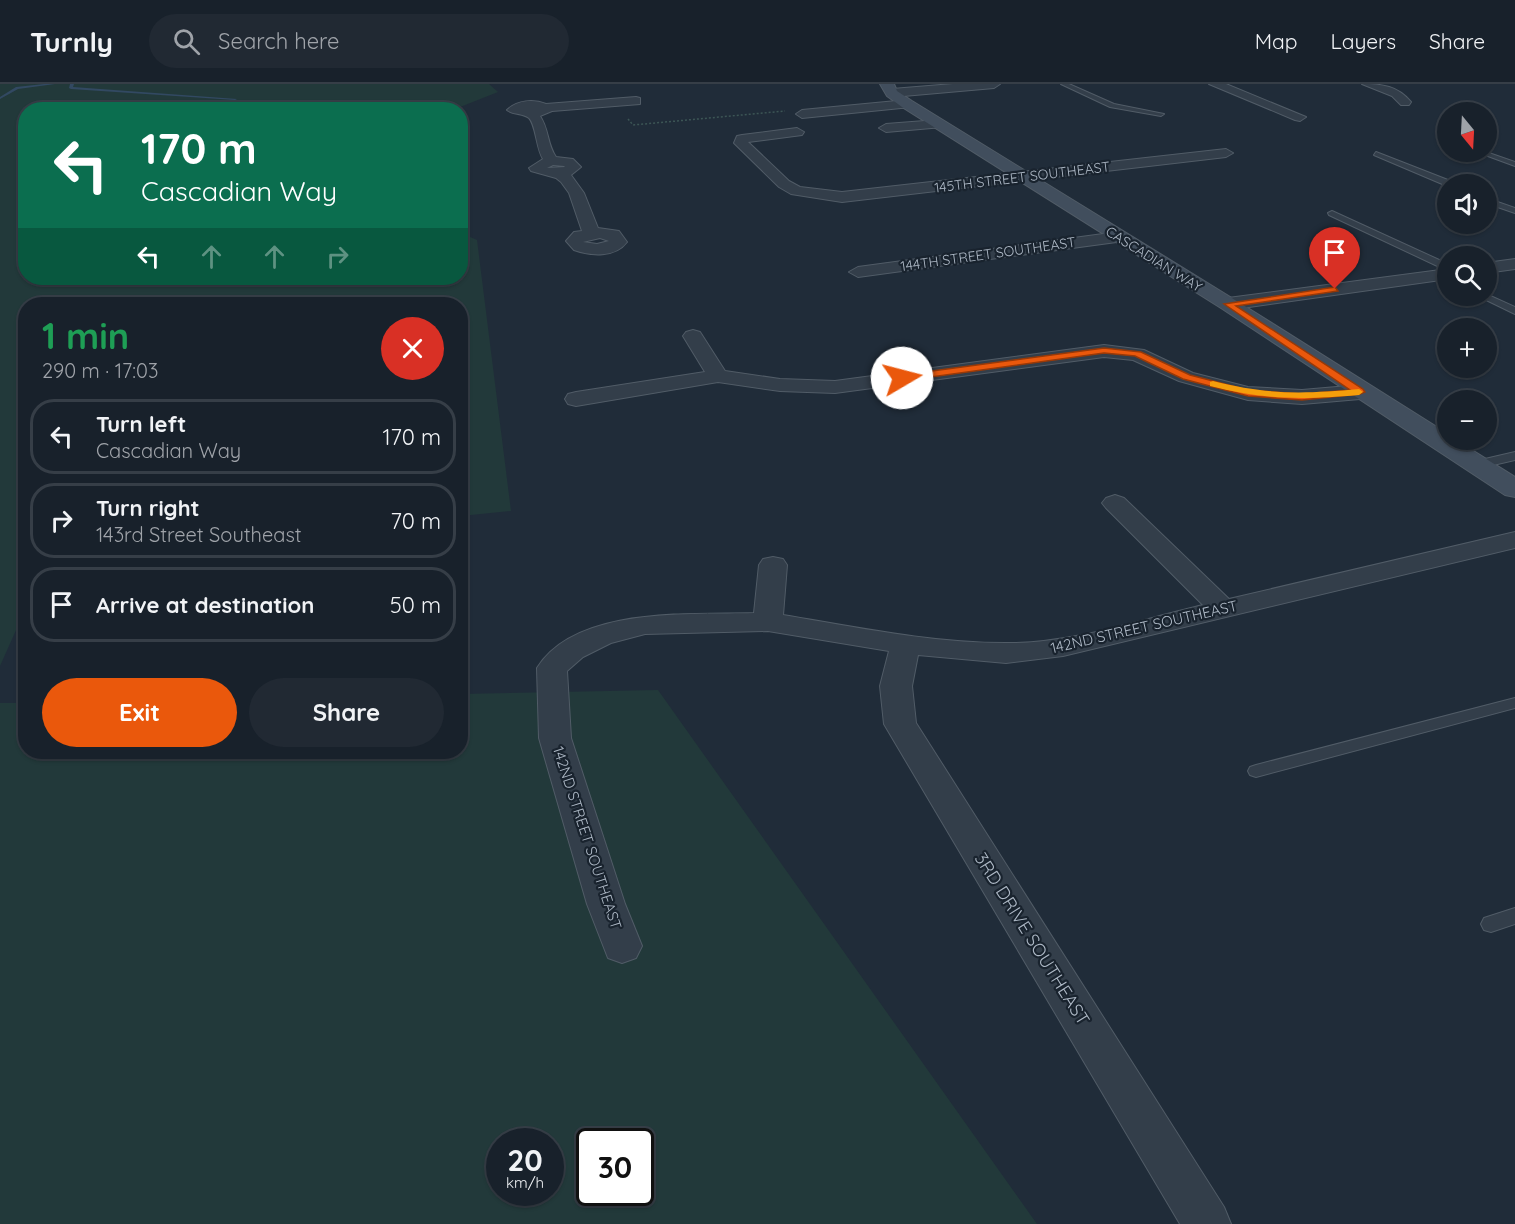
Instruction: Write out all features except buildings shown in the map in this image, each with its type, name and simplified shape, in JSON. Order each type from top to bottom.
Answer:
[{"type":"street","points":[[802,114],[896,94],[994,84]]},
{"type":"street","points":[[1215,84],[1300,117]]},
{"type":"street","points":[[1368,84],[1396,93],[1405,102]]},
{"type":"street","points":[[520,90],[529,110],[540,125],[543,148],[555,167],[573,183],[586,224],[592,233]]},
{"type":"street","name":"CASCADIAN WAY","points":[[896,94],[938,124],[1228,304],[1360,392],[1515,489]]},
{"type":"street","points":[[529,110],[636,101]]},
{"type":"street","points":[[886,128],[938,124]]},
{"type":"street","name":"145TH STREET SOUTHEAST","points":[[797,132],[750,137],[742,139],[741,142],[784,184],[796,191],[842,197],[1226,153]]},
{"type":"street","name":"144TH STREET SOUTHEAST","points":[[858,272],[1118,237]]},
{"type":"street","points":[[1497,266],[1515,264]]},
{"type":"street","points":[[1228,304],[1437,275]]},
{"type":"street","points":[[693,336],[718,376]]},
{"type":"street","points":[[576,399],[718,376],[780,385],[835,387],[1104,351],[1137,354],[1186,377],[1248,393],[1302,397],[1360,392]]},
{"type":"street","points":[[1115,503],[1223,609]]},
{"type":"street","name":"142ND STREET SOUTHEAST","points":[[622,946],[606,904],[555,738],[552,668],[572,650],[601,636],[645,625],[768,622],[905,644],[1006,653],[1063,647],[1515,540]]},
{"type":"street","points":[[768,622],[773,565]]},
{"type":"street","name":"3RD DRIVE SOUTHEAST","points":[[905,644],[896,686],[900,724],[1207,1224]]},
{"type":"lane","points":[[1064,84],[1112,106],[1161,114]]},
{"type":"lane","points":[[1376,154],[1437,179]]},
{"type":"lane","points":[[1497,158],[1515,164]]},
{"type":"lane","points":[[1497,204],[1515,211]]},
{"type":"lane","points":[[1332,213],[1437,269]]},
{"type":"lane","points":[[1497,303],[1515,311]]},
{"type":"lane","points":[[1476,465],[1515,456]]},
{"type":"lane","points":[[1256,771],[1515,703]]},
{"type":"lane","points":[[1491,924],[1515,916]]},
{"type":"path","points":[[614,102],[633,125],[785,111]]},
{"type":"green space","points":[[0,84],[489,84],[498,92],[468,104],[468,102],[18,102],[18,285],[468,285],[468,236],[477,240],[511,511],[468,515],[468,297],[18,297],[18,626],[0,666]]},
{"type":"green space","points":[[658,690],[1037,1224],[0,1224],[0,703],[18,703],[18,759],[468,759],[468,694]]},
{"type":"waterway","points":[[0,98],[17,88],[53,84]]},
{"type":"waterway","points":[[72,84],[71,88],[235,99]]},
{"type":"slow traffic","points":[[1213,384],[1248,393],[1302,397],[1359,392]]},
{"type":"route","points":[[902,378],[1104,351],[1137,354],[1186,377],[1248,393],[1302,397],[1360,392],[1228,304],[1335,289]]}]
